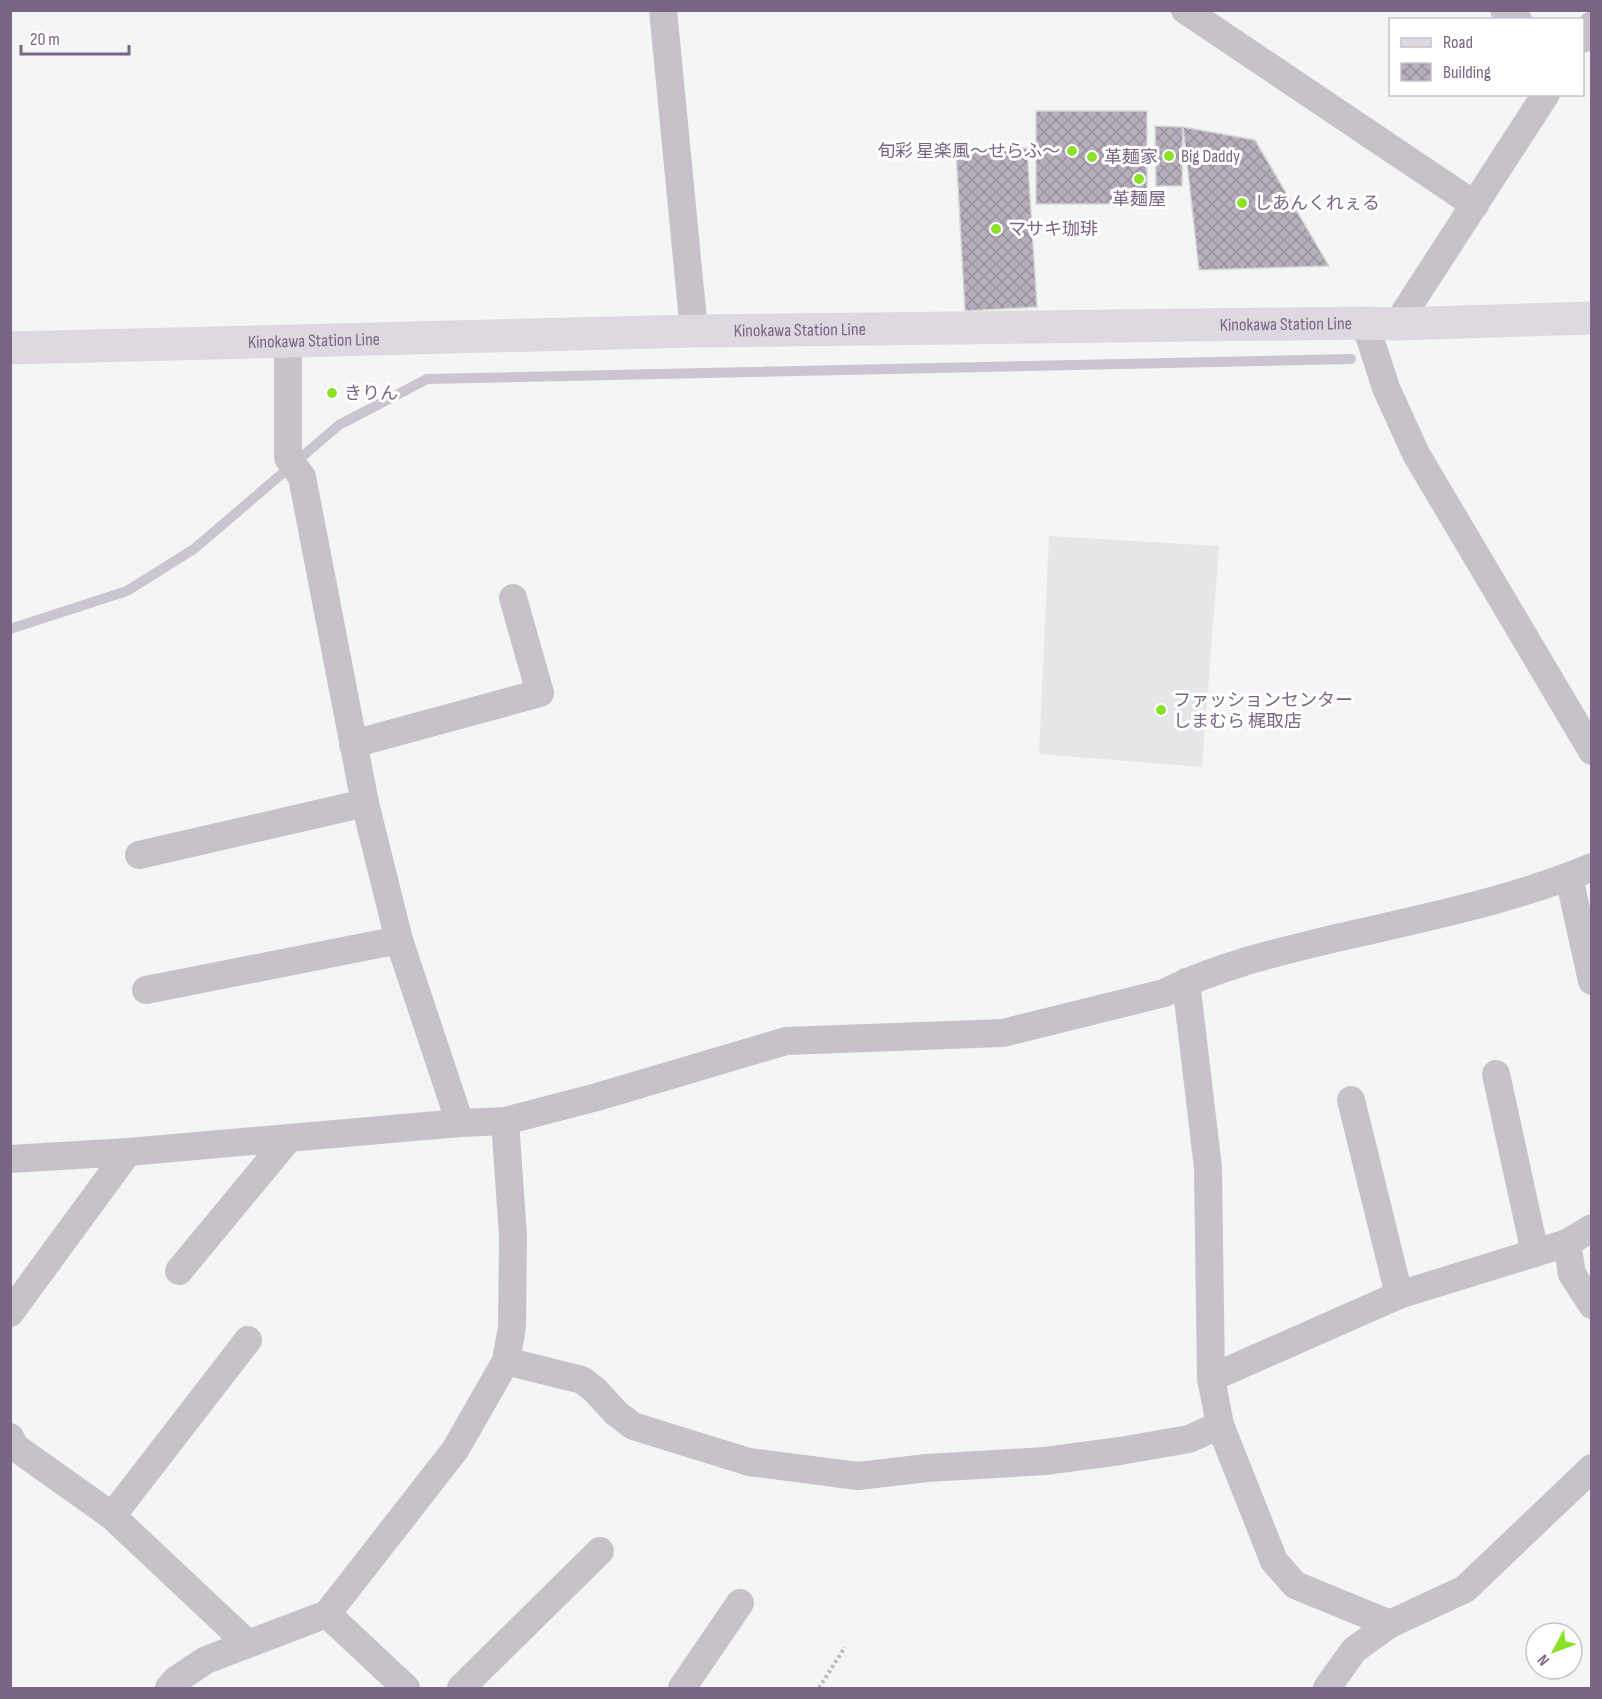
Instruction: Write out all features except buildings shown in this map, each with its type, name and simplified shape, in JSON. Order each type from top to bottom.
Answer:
[{"type":"main road","name":"Kinokawa Station Line","points":[[10,348],[694,330],[1381,323],[1592,318]]},
{"type":"street","points":[[663,10],[694,330]]},
{"type":"street","points":[[1185,10],[1474,205]]},
{"type":"street","points":[[1545,96],[1474,205],[1381,323],[1386,388],[1416,454],[1592,751]]},
{"type":"street","points":[[288,341],[295,468],[365,803],[399,940],[460,1123]]},
{"type":"street","points":[[353,744],[540,693],[513,598]]},
{"type":"street","points":[[139,855],[365,803]]},
{"type":"street","points":[[10,1159],[128,1152],[505,1121],[597,1097],[786,1041],[1003,1033],[1164,993],[1186,982],[1269,954],[1466,908],[1580,872],[1592,981]]},
{"type":"street","points":[[146,990],[399,940]]},
{"type":"street","points":[[1186,982],[1208,1168],[1211,1378],[1221,1425],[1274,1561],[1295,1586],[1390,1624]]},
{"type":"street","points":[[1496,1074],[1535,1253]]},
{"type":"street","points":[[1351,1100],[1399,1295]]},
{"type":"street","points":[[169,1689],[176,1680],[206,1660],[327,1614],[455,1450],[506,1361],[512,1327],[513,1236],[505,1121]]},
{"type":"street","points":[[179,1271],[289,1138]]},
{"type":"street","points":[[10,1313],[128,1152]]},
{"type":"street","points":[[1211,1378],[1399,1295],[1567,1243],[1592,1228]]},
{"type":"street","points":[[1567,1243],[1572,1274],[1592,1305]]},
{"type":"street","points":[[111,1516],[248,1340]]},
{"type":"street","points":[[506,1361],[582,1380],[633,1426],[749,1462],[858,1476],[927,1468],[1045,1461],[1120,1451],[1189,1439],[1221,1425]]},
{"type":"street","points":[[10,1437],[15,1447],[111,1516],[246,1643]]},
{"type":"street","points":[[1327,1689],[1354,1650],[1390,1624],[1465,1588],[1592,1468]]},
{"type":"street","points":[[461,1689],[600,1551]]},
{"type":"street","points":[[682,1689],[740,1603]]},
{"type":"street","points":[[327,1614],[406,1689]]},
{"type":"path","points":[[819,1689],[844,1647]]},
{"type":"shaded area","points":[[1049,536],[1219,546],[1202,767],[1039,754]]},
{"type":"waterway","points":[[10,629],[127,591],[194,549],[339,425],[427,379],[1351,359]]},
{"type":"place","name":"旬彩 星楽風～せらふ～","points":[[1072,151]]},
{"type":"place","name":"Big Daddy","points":[[1169,156]]},
{"type":"place","name":"革麺家","points":[[1092,157]]},
{"type":"place","name":"革麺屋","points":[[1139,179]]},
{"type":"place","name":"しあんくれぇる","points":[[1242,203]]},
{"type":"place","name":"マサキ珈琲","points":[[996,229]]},
{"type":"place","name":"きりん","points":[[332,393]]},
{"type":"place","name":"ファッションセンター しまむら 梶取店","points":[[1161,710]]}]
